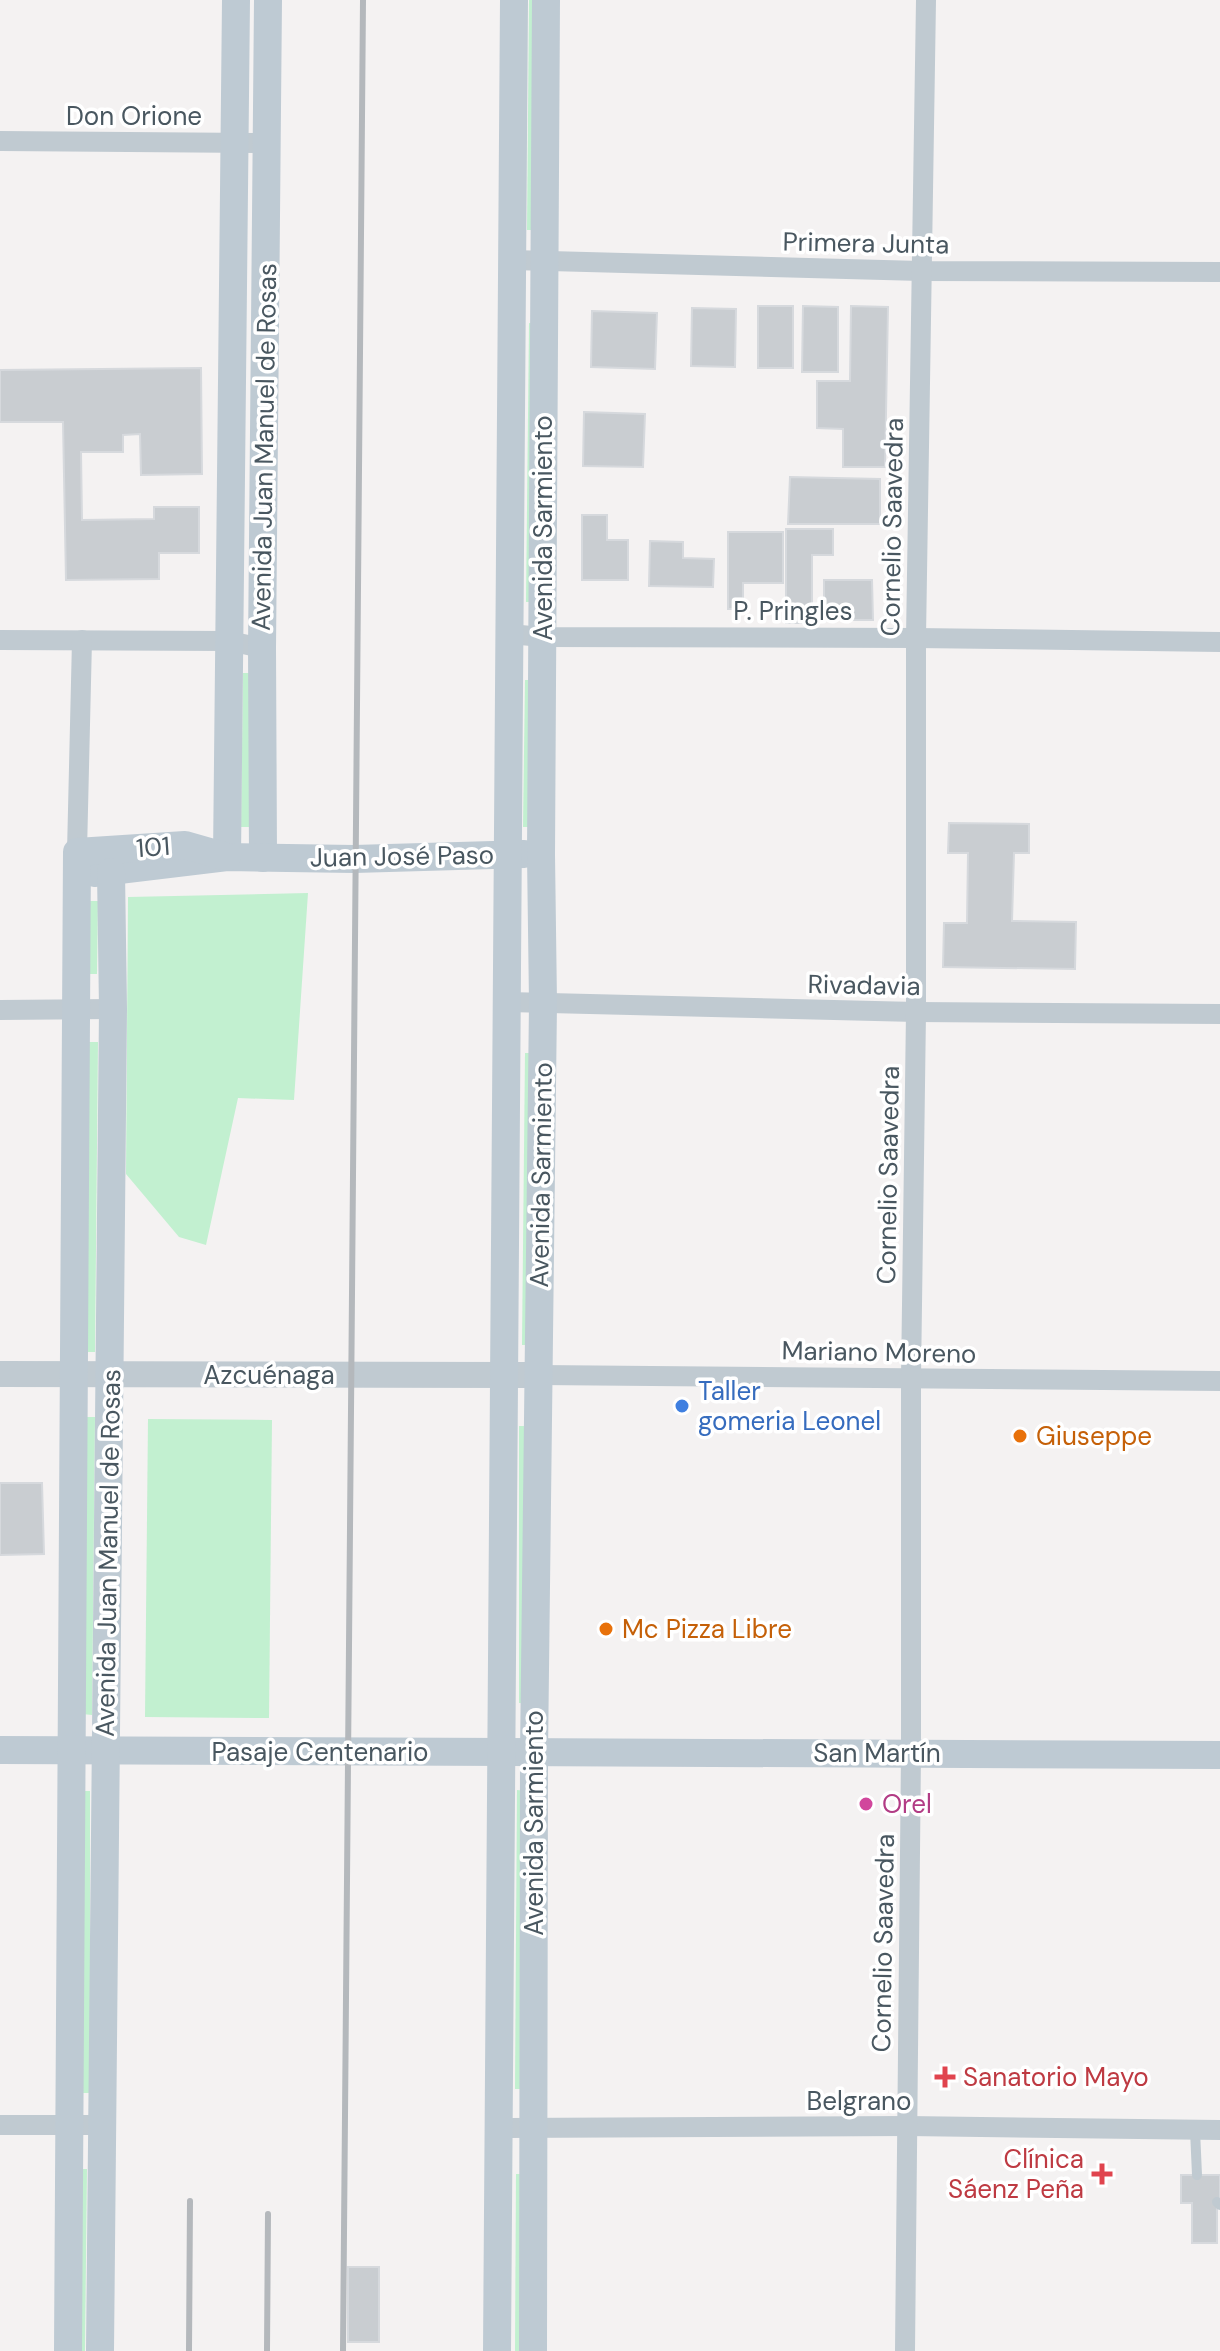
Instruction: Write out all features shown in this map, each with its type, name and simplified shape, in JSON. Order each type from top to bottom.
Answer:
[{"type":"main road","name":"Avenida Juan Manuel de Rosas","points":[[227,857],[236,0]]},
{"type":"main road","name":"Avenida Juan Manuel de Rosas","points":[[263,858],[268,0]]},
{"type":"main road","name":"Avenida Sarmiento","points":[[497,2351],[514,0]]},
{"type":"main road","name":"Avenida Sarmiento","points":[[533,2351],[534,1753],[543,1003],[541,855],[546,0]]},
{"type":"main road","name":"101","points":[[77,863],[185,845],[227,857]]},
{"type":"main road","name":"Juan José Paso","points":[[263,858],[541,855]]},
{"type":"main road","points":[[77,863],[111,872],[227,857],[263,858]]},
{"type":"main road","name":"Avenida Juan Manuel de Rosas","points":[[68,2351],[77,863]]},
{"type":"main road","name":"Avenida Juan Manuel de Rosas","points":[[100,2351],[113,1009],[111,872]]},
{"type":"main road","name":"Pasaje Centenario","points":[[0,1750],[534,1753]]},
{"type":"main road","name":"San Martín","points":[[534,1753],[1220,1755]]},
{"type":"street","name":"Cornelio Saavedra","points":[[905,2351],[916,1012],[916,638],[926,0]]},
{"type":"street","name":"Don Orione","points":[[0,141],[267,143]]},
{"type":"street","name":"Primera Junta","points":[[512,260],[921,271],[1220,272]]},
{"type":"street","name":"P. Pringles","points":[[509,634],[543,637],[1220,642]]},
{"type":"street","points":[[0,640],[229,641],[262,648]]},
{"type":"street","points":[[77,863],[82,640]]},
{"type":"street","name":"Rivadavia","points":[[506,1002],[916,1012],[1220,1014]]},
{"type":"street","points":[[0,1010],[113,1009]]},
{"type":"street","name":"Azcuénaga","points":[[0,1374],[539,1375]]},
{"type":"street","name":"Mariano Moreno","points":[[539,1375],[1220,1381]]},
{"type":"street","points":[[0,2125],[102,2125]]},
{"type":"street","name":"Belgrano","points":[[499,2128],[907,2126],[1220,2130]]},
{"type":"lane","points":[[1195,2130],[1197,2175]]},
{"type":"green space","points":[[529,0],[538,0],[536,230],[527,230]]},
{"type":"green space","points":[[529,323],[537,324],[535,602],[526,602]]},
{"type":"green space","points":[[243,673],[252,673],[250,827],[241,827]]},
{"type":"green space","points":[[525,680],[533,680],[531,827],[523,827]]},
{"type":"green space","points":[[308,893],[294,1100],[238,1098],[206,1245],[179,1237],[126,1174],[128,897]]},
{"type":"green space","points":[[87,901],[98,901],[97,974],[86,974]]},
{"type":"green space","points":[[86,1042],[98,1042],[95,1352],[82,1352]]},
{"type":"green space","points":[[525,1053],[532,1053],[529,1345],[522,1345]]},
{"type":"green space","points":[[84,1417],[95,1417],[92,1715],[82,1714]]},
{"type":"green space","points":[[148,1419],[272,1420],[269,1718],[145,1717]]},
{"type":"green space","points":[[519,1426],[528,1426],[528,1703],[519,1703]]},
{"type":"green space","points":[[517,1790],[527,1791],[525,2089],[515,2089]]},
{"type":"green space","points":[[79,1791],[90,1791],[90,2093],[78,2093]]},
{"type":"green space","points":[[79,2169],[87,2169],[85,2351],[77,2351]]},
{"type":"green space","points":[[516,2174],[525,2174],[524,2351],[515,2351]]},
{"type":"building","points":[[758,306],[793,306],[793,368],[758,368]]},
{"type":"building","points":[[803,306],[838,307],[838,372],[802,372]]},
{"type":"building","points":[[851,306],[888,307],[885,467],[843,467],[843,429],[817,428],[817,381],[850,381]]},
{"type":"building","points":[[692,308],[736,309],[735,367],[691,366]]},
{"type":"building","points":[[592,311],[657,313],[655,369],[591,367]]},
{"type":"building","points":[[201,368],[202,474],[141,475],[140,434],[123,435],[123,452],[81,452],[82,520],[154,519],[154,507],[199,507],[199,553],[159,553],[159,579],[66,580],[63,422],[0,422],[0,370]]},
{"type":"building","points":[[584,412],[645,414],[643,467],[583,466]]},
{"type":"building","points":[[790,477],[880,479],[880,524],[788,524]]},
{"type":"building","points":[[582,515],[607,515],[607,540],[628,540],[628,580],[582,580]]},
{"type":"building","points":[[786,529],[833,529],[833,555],[812,555],[812,623],[786,623]]},
{"type":"building","points":[[728,532],[783,532],[783,583],[743,583],[743,609],[728,609]]},
{"type":"building","points":[[650,541],[683,542],[683,558],[714,559],[713,587],[649,586]]},
{"type":"building","points":[[824,580],[872,580],[873,620],[824,620]]},
{"type":"building","points":[[949,823],[1029,824],[1029,853],[1014,853],[1012,921],[1076,922],[1075,969],[943,967],[944,923],[967,923],[968,853],[948,853]]},
{"type":"building","points":[[0,1483],[42,1483],[44,1554],[0,1555]]},
{"type":"building","points":[[1181,2175],[1220,2175],[1217,2243],[1192,2243],[1192,2203],[1181,2203]]},
{"type":"building","points":[[348,2267],[379,2267],[379,2342],[348,2342]]},
{"type":"railway","points":[[343,2351],[363,0]]},
{"type":"railway","points":[[189,2351],[190,2201]]},
{"type":"railway","points":[[267,2351],[268,2214]]},
{"type":"place","name":"Taller gomeria Leonel","points":[[682,1406]]},
{"type":"place","name":"Giuseppe","points":[[1020,1436]]},
{"type":"place","name":"Mc Pizza Libre","points":[[606,1629]]},
{"type":"place","name":"Orel","points":[[866,1804]]},
{"type":"place","name":"Sanatorio Mayo","points":[[945,2077]]},
{"type":"place","name":"Clínica Sáenz Peña","points":[[1102,2174]]}]
